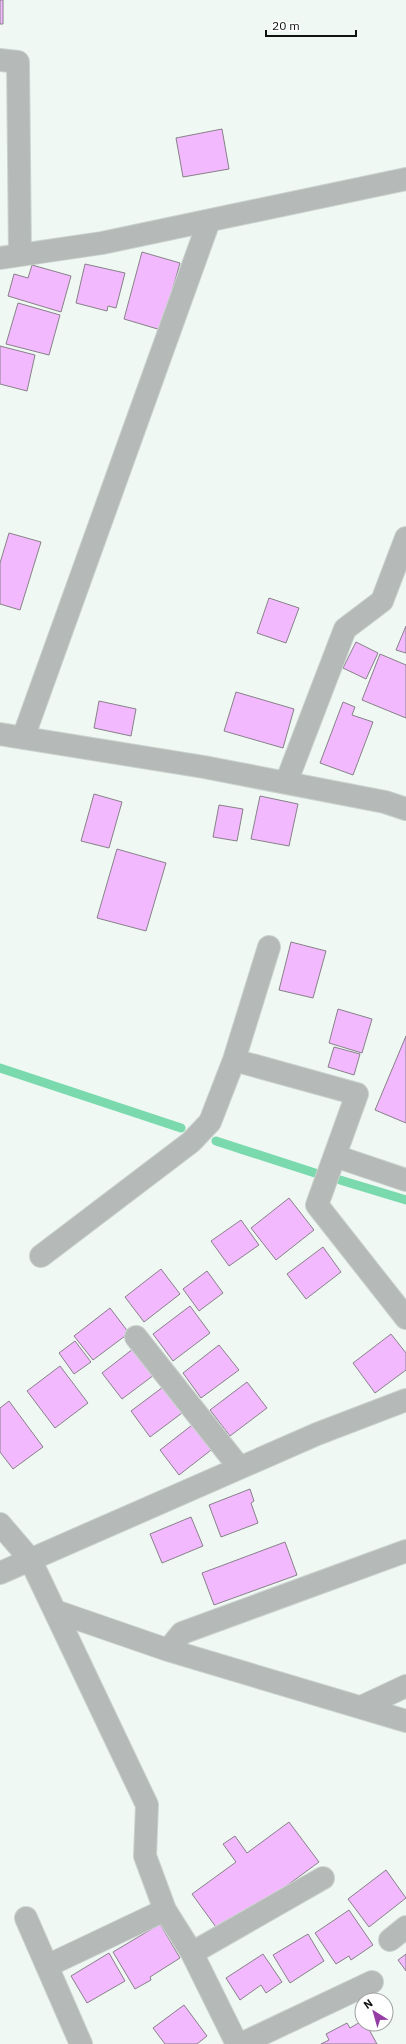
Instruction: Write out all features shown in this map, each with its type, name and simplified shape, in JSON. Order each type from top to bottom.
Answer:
[{"type":"street","points":[[0,60],[18,62],[10,256],[102,243],[406,179]]},
{"type":"street","points":[[23,738],[209,221]]},
{"type":"street","points":[[286,783],[345,630],[382,601],[406,538]]},
{"type":"street","points":[[0,734],[204,767],[385,802],[406,809]]},
{"type":"street","points":[[41,1256],[191,1142],[210,1122],[234,1060],[269,947]]},
{"type":"street","points":[[234,1060],[357,1094],[318,1205],[406,1318]]},
{"type":"street","points":[[335,1156],[405,1177]]},
{"type":"street","points":[[136,1337],[239,1467]]},
{"type":"street","points":[[0,1573],[239,1467],[317,1434],[406,1400]]},
{"type":"street","points":[[0,1524],[30,1559],[147,1805],[145,1856],[166,1910],[192,1953],[237,2044]]},
{"type":"street","points":[[168,1650],[182,1633],[406,1551]]},
{"type":"street","points":[[55,1611],[168,1650],[406,1721]]},
{"type":"street","points":[[361,1707],[406,1686]]},
{"type":"street","points":[[192,1953],[323,1878]]},
{"type":"street","points":[[47,1966],[166,1910]]},
{"type":"street","points":[[26,1918],[81,2044]]},
{"type":"street","points":[[241,2044],[372,1982]]},
{"type":"building","points":[[0,0],[3,0],[3,24],[0,24]]},
{"type":"building","points":[[222,129],[229,169],[183,177],[176,138]]},
{"type":"building","points":[[142,252],[180,263],[161,330],[124,319]]},
{"type":"building","points":[[85,264],[125,273],[116,308],[108,306],[107,311],[76,303]]},
{"type":"building","points":[[32,265],[71,276],[61,312],[8,296],[14,274],[28,278]]},
{"type":"building","points":[[18,303],[60,315],[49,355],[6,344]]},
{"type":"building","points":[[0,346],[35,355],[27,391],[0,384]]},
{"type":"building","points":[[9,533],[41,542],[20,610],[0,604],[0,563]]},
{"type":"building","points":[[269,598],[299,608],[286,643],[257,633]]},
{"type":"building","points":[[406,626],[406,653],[396,650]]},
{"type":"building","points":[[356,642],[378,653],[366,679],[343,668]]},
{"type":"building","points":[[380,654],[406,665],[406,718],[362,700]]},
{"type":"building","points":[[236,692],[294,709],[283,748],[224,731]]},
{"type":"building","points":[[99,701],[136,709],[131,736],[94,728]]},
{"type":"building","points":[[343,702],[355,707],[352,715],[373,722],[353,775],[320,763]]},
{"type":"building","points":[[94,794],[122,802],[109,848],[81,841]]},
{"type":"building","points":[[260,796],[298,804],[289,846],[251,839]]},
{"type":"building","points":[[219,805],[243,809],[237,841],[213,837]]},
{"type":"building","points":[[117,849],[166,863],[146,931],[97,918]]},
{"type":"building","points":[[291,942],[326,951],[313,998],[279,990]]},
{"type":"building","points":[[338,1009],[372,1019],[362,1053],[329,1043]]},
{"type":"building","points":[[406,1036],[406,1123],[375,1110]]},
{"type":"building","points":[[334,1047],[360,1054],[354,1075],[328,1067]]},
{"type":"building","points":[[289,1198],[314,1230],[276,1260],[251,1228]]},
{"type":"building","points":[[241,1220],[259,1245],[229,1266],[211,1241]]},
{"type":"building","points":[[323,1247],[341,1272],[306,1299],[287,1274]]},
{"type":"building","points":[[161,1269],[180,1294],[144,1322],[125,1297]]},
{"type":"building","points":[[207,1271],[223,1293],[199,1311],[183,1289]]},
{"type":"building","points":[[190,1306],[210,1333],[173,1361],[153,1334]]},
{"type":"building","points":[[110,1308],[129,1333],[93,1360],[74,1336]]},
{"type":"building","points":[[391,1334],[406,1353],[406,1370],[375,1393],[353,1363]]},
{"type":"building","points":[[75,1341],[91,1362],[74,1374],[59,1353]]},
{"type":"building","points":[[138,1345],[158,1372],[122,1399],[102,1373]]},
{"type":"building","points":[[219,1345],[239,1370],[201,1398],[183,1373]]},
{"type":"building","points":[[60,1366],[88,1403],[55,1428],[27,1391]]},
{"type":"building","points":[[247,1382],[267,1408],[230,1436],[210,1410]]},
{"type":"building","points":[[167,1384],[186,1410],[150,1437],[131,1411]]},
{"type":"building","points":[[9,1401],[43,1447],[13,1469],[0,1452],[0,1408]]},
{"type":"building","points":[[196,1422],[215,1447],[179,1475],[160,1450]]},
{"type":"building","points":[[250,1489],[254,1501],[251,1503],[258,1523],[221,1537],[209,1505]]},
{"type":"building","points":[[191,1517],[203,1546],[162,1563],[150,1534]]},
{"type":"building","points":[[285,1542],[297,1575],[214,1605],[202,1573]]},
{"type":"building","points":[[289,1822],[319,1862],[221,1934],[192,1894],[236,1862],[223,1844],[235,1836],[247,1853]]},
{"type":"building","points":[[386,1870],[406,1898],[369,1927],[348,1899]]},
{"type":"building","points":[[349,1910],[373,1945],[351,1960],[349,1956],[336,1964],[315,1933]]},
{"type":"building","points":[[160,1924],[180,1958],[150,1977],[151,1980],[135,1989],[113,1952]]},
{"type":"building","points":[[308,1934],[324,1961],[290,1983],[273,1955]]},
{"type":"building","points":[[109,1953],[125,1981],[87,2003],[71,1976]]},
{"type":"building","points":[[263,1954],[282,1982],[266,1993],[261,1985],[240,2000],[226,1978]]},
{"type":"building","points":[[406,1954],[406,1971],[398,1960]]},
{"type":"building","points":[[184,2005],[207,2036],[197,2044],[165,2044],[153,2028]]},
{"type":"building","points":[[347,2023],[350,2028],[354,2026],[354,2032],[370,2032],[377,2044],[321,2044],[329,2040],[326,2034]]},
{"type":"waterway","points":[[0,1068],[181,1128]]},
{"type":"waterway","points":[[216,1141],[315,1173]]},
{"type":"waterway","points":[[340,1180],[406,1200]]}]
